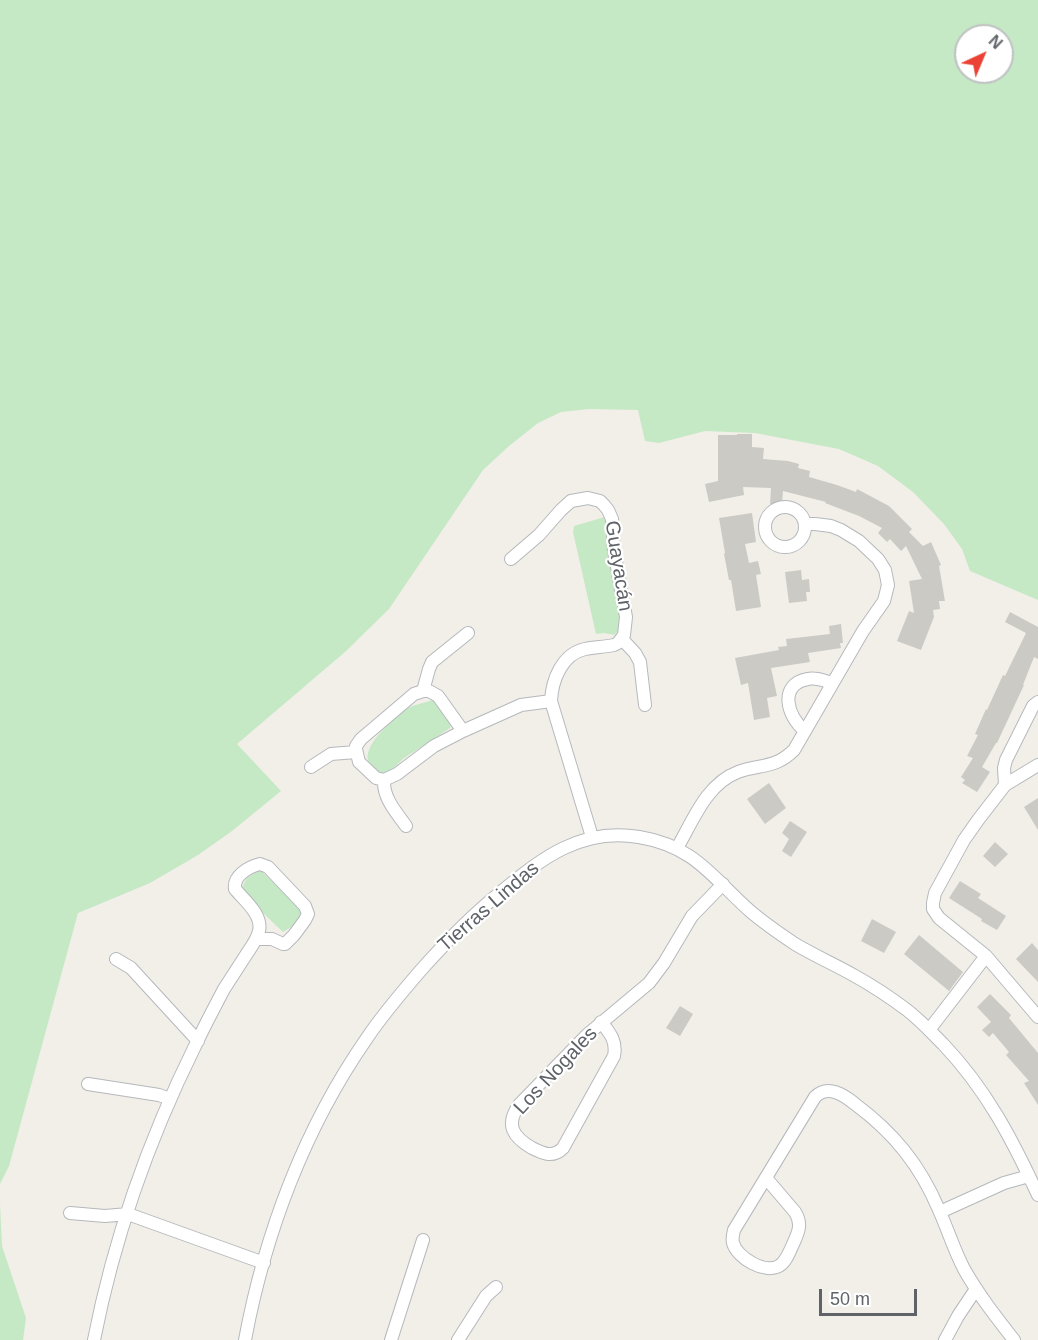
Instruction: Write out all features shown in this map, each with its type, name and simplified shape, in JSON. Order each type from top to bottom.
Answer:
[{"type":"street","name":"Guayacán","points":[[511,558],[546,529],[561,510],[576,499],[588,498],[600,501],[612,519],[615,559],[626,617],[626,630],[622,639],[614,645],[584,649],[572,656],[555,678],[551,701]]},
{"type":"street","points":[[677,848],[714,787],[730,775],[783,759],[798,744],[863,631],[884,601],[888,580],[885,570],[879,559],[868,548],[850,535],[831,526],[806,524]]},
{"type":"street","points":[[423,691],[432,662],[468,633]]},
{"type":"street","name":"Guayacán","points":[[622,639],[640,662],[645,705]]},
{"type":"street","points":[[805,731],[795,722],[789,709],[789,695],[792,689],[797,684],[814,678],[832,683]]},
{"type":"street","points":[[463,731],[438,696],[429,691],[418,692],[361,739],[356,746],[357,758],[361,765],[376,778],[384,780],[397,774],[434,746],[463,731],[521,705],[551,701],[592,837]]},
{"type":"street","points":[[1005,785],[1006,760],[1033,706],[1038,702]]},
{"type":"street","points":[[311,767],[330,754],[356,753]]},
{"type":"street","points":[[1038,765],[1005,785],[964,840],[934,892],[933,898],[933,909],[939,918],[986,956],[1038,1017]]},
{"type":"street","points":[[384,780],[383,788],[386,796],[406,826]]},
{"type":"street","name":"Tierras Lindas","points":[[245,1340],[264,1263],[289,1185],[310,1136],[339,1080],[382,1016],[439,950],[493,898],[543,859],[570,844],[592,837],[633,836],[677,848],[696,860],[752,913],[773,929],[805,950],[858,977],[906,1009],[968,1072],[983,1092],[1007,1131],[1038,1195]]},
{"type":"street","points":[[94,1340],[107,1282],[148,1152],[170,1099],[225,988],[257,939],[260,926],[258,917],[235,889],[234,882],[238,877],[260,864],[268,867],[308,911],[305,920],[291,940],[285,944],[272,939],[257,939]]},
{"type":"street","name":"Los Nogales","points":[[601,1022],[615,1044],[614,1056],[563,1148],[547,1155],[522,1142],[513,1129],[512,1117],[515,1110],[588,1034],[601,1022],[641,990],[653,978],[692,916],[723,884]]},
{"type":"street","points":[[929,1030],[986,956]]},
{"type":"street","points":[[116,959],[131,968],[198,1041]]},
{"type":"street","points":[[88,1084],[159,1095],[170,1099]]},
{"type":"street","points":[[766,1178],[795,1212],[800,1227],[784,1261],[767,1269],[745,1259],[735,1248],[732,1239],[734,1230],[815,1097],[823,1092],[839,1093],[866,1112],[898,1142],[921,1174],[940,1212],[954,1250],[976,1290],[1014,1340]]},
{"type":"street","points":[[940,1212],[1004,1183],[1029,1176]]},
{"type":"street","points":[[70,1213],[105,1216],[128,1214],[264,1263]]},
{"type":"street","points":[[392,1340],[423,1240]]},
{"type":"street","points":[[458,1340],[486,1296],[496,1287]]},
{"type":"street","points":[[945,1340],[976,1290]]},
{"type":"green space","points":[[0,0],[1038,0],[1038,600],[970,571],[962,549],[944,524],[913,492],[878,466],[839,449],[755,433],[705,431],[659,443],[645,441],[638,410],[589,409],[561,412],[538,423],[483,470],[389,609],[345,652],[237,744],[281,791],[198,855],[150,883],[78,913],[9,1166],[0,1184]]},
{"type":"green space","points":[[605,517],[621,624],[614,635],[596,634],[573,532],[574,526]]},
{"type":"green space","points":[[433,700],[452,723],[450,728],[384,774],[369,764],[369,750],[372,744],[397,715],[413,706]]},
{"type":"green space","points":[[260,870],[303,911],[298,923],[283,932],[240,891],[247,878]]},
{"type":"green space","points":[[0,1204],[2,1246],[26,1318],[23,1340],[0,1340]]},
{"type":"building","points":[[752,434],[752,447],[764,448],[763,459],[799,464],[798,468],[810,471],[809,477],[856,492],[857,489],[889,506],[912,529],[909,532],[923,546],[931,542],[941,565],[939,566],[945,601],[939,601],[940,609],[933,610],[934,617],[921,650],[897,641],[909,611],[914,613],[909,581],[922,579],[906,546],[901,551],[890,539],[887,542],[878,533],[882,528],[826,502],[783,491],[782,505],[770,504],[771,488],[743,487],[744,495],[709,502],[705,484],[718,481],[718,435]]},
{"type":"building","points":[[752,513],[756,542],[745,544],[749,563],[758,561],[761,574],[756,575],[761,607],[736,611],[719,518]]},
{"type":"building","points":[[801,570],[802,580],[809,579],[810,592],[806,592],[807,601],[789,603],[785,572]]},
{"type":"building","points":[[1010,612],[1038,627],[1038,659],[1034,657],[1024,685],[997,743],[982,767],[990,772],[977,792],[962,783],[965,780],[961,777],[973,758],[967,756],[978,735],[975,734],[986,709],[1026,633],[1005,622]]},
{"type":"building","points":[[841,624],[843,643],[840,643],[841,648],[808,653],[810,662],[771,668],[777,696],[767,698],[770,717],[754,720],[748,683],[741,685],[735,658],[779,650],[778,647],[787,646],[786,639],[830,634],[829,626]]},
{"type":"building","points":[[769,783],[786,808],[765,824],[747,799]]},
{"type":"building","points":[[1038,798],[1038,830],[1024,807]]},
{"type":"building","points":[[790,821],[807,832],[791,857],[782,851],[789,839],[782,833]]},
{"type":"building","points":[[995,842],[1008,854],[995,867],[983,856]]},
{"type":"building","points":[[960,881],[981,894],[978,898],[1006,916],[997,930],[949,898]]},
{"type":"building","points":[[872,919],[896,932],[884,953],[861,941]]},
{"type":"building","points":[[919,935],[963,972],[949,991],[904,954]]},
{"type":"building","points":[[1032,943],[1038,950],[1038,982],[1016,959]]},
{"type":"building","points":[[990,994],[1011,1015],[1009,1018],[1038,1053],[1038,1105],[1024,1083],[1029,1081],[1006,1055],[1009,1052],[993,1033],[989,1037],[982,1030],[991,1022],[977,1007]]},
{"type":"building","points":[[680,1006],[693,1014],[680,1036],[666,1028]]}]
